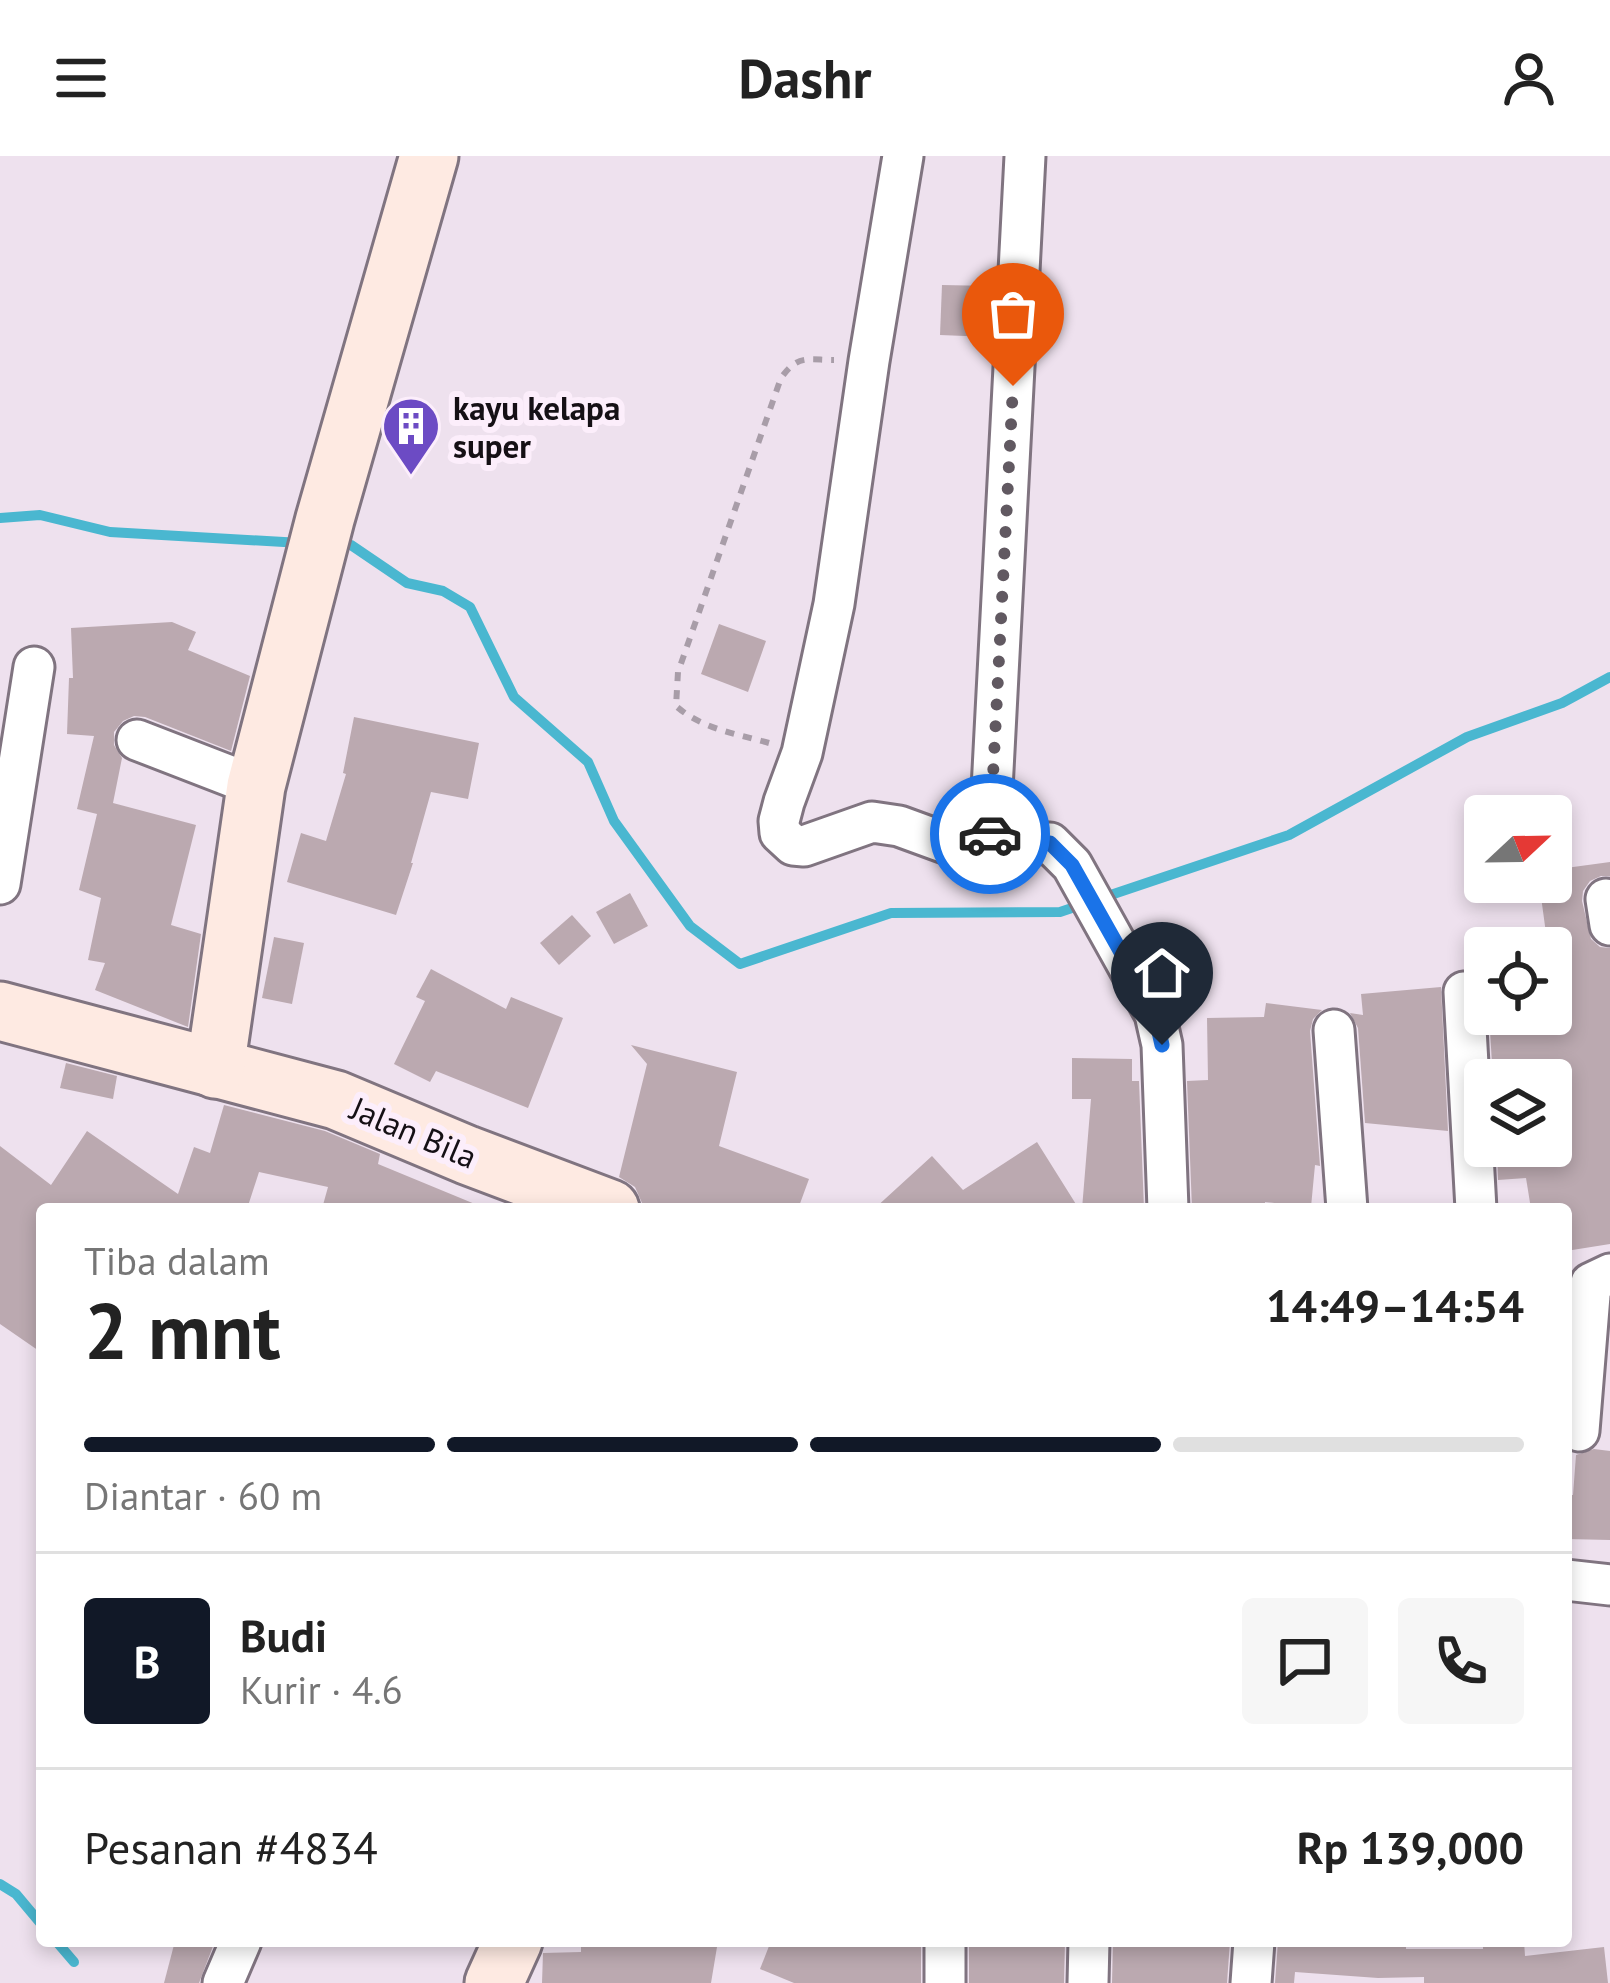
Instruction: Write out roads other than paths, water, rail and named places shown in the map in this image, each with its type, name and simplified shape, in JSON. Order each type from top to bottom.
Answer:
[{"type":"street","points":[[214,1069],[256,786],[325,519],[429,156]]},
{"type":"street","points":[[903,156],[834,604],[802,752],[779,821],[780,833],[793,845],[817,842],[872,822],[899,826],[951,845],[989,848],[1050,843],[1061,853],[1155,1014],[1162,1045],[1168,1203]]},
{"type":"street","points":[[989,848],[1025,156]]},
{"type":"street","points":[[0,884],[34,667]]},
{"type":"street","points":[[137,740],[256,786]]},
{"type":"street","name":"Jalan Bila","points":[[0,1012],[336,1100],[594,1203]]},
{"type":"street","points":[[1334,1030],[1347,1203]]},
{"type":"street","points":[[1467,1035],[1477,1203]]},
{"type":"street","points":[[1585,1431],[1589,1279]]},
{"type":"street","points":[[1572,1581],[1610,1585]]},
{"type":"street","points":[[223,1983],[238,1947]]},
{"type":"street","points":[[494,1983],[510,1947]]},
{"type":"street","points":[[945,1947],[945,1983]]},
{"type":"street","points":[[1088,1983],[1089,1947]]},
{"type":"street","points":[[1251,1983],[1254,1947]]},
{"type":"waterway","points":[[0,518],[40,515],[110,532],[301,543]]},
{"type":"waterway","points":[[338,545],[351,545],[407,583],[443,591],[470,607],[514,697],[588,762],[614,821],[690,926],[740,964],[891,913],[1060,912],[1289,835],[1467,737],[1562,703],[1610,677]]},
{"type":"waterway","points":[[0,1884],[16,1894],[36,1918]]},
{"type":"waterway","points":[[61,1947],[74,1962]]},
{"type":"place","name":"kayu kelapa super","points":[[411,477]]}]
